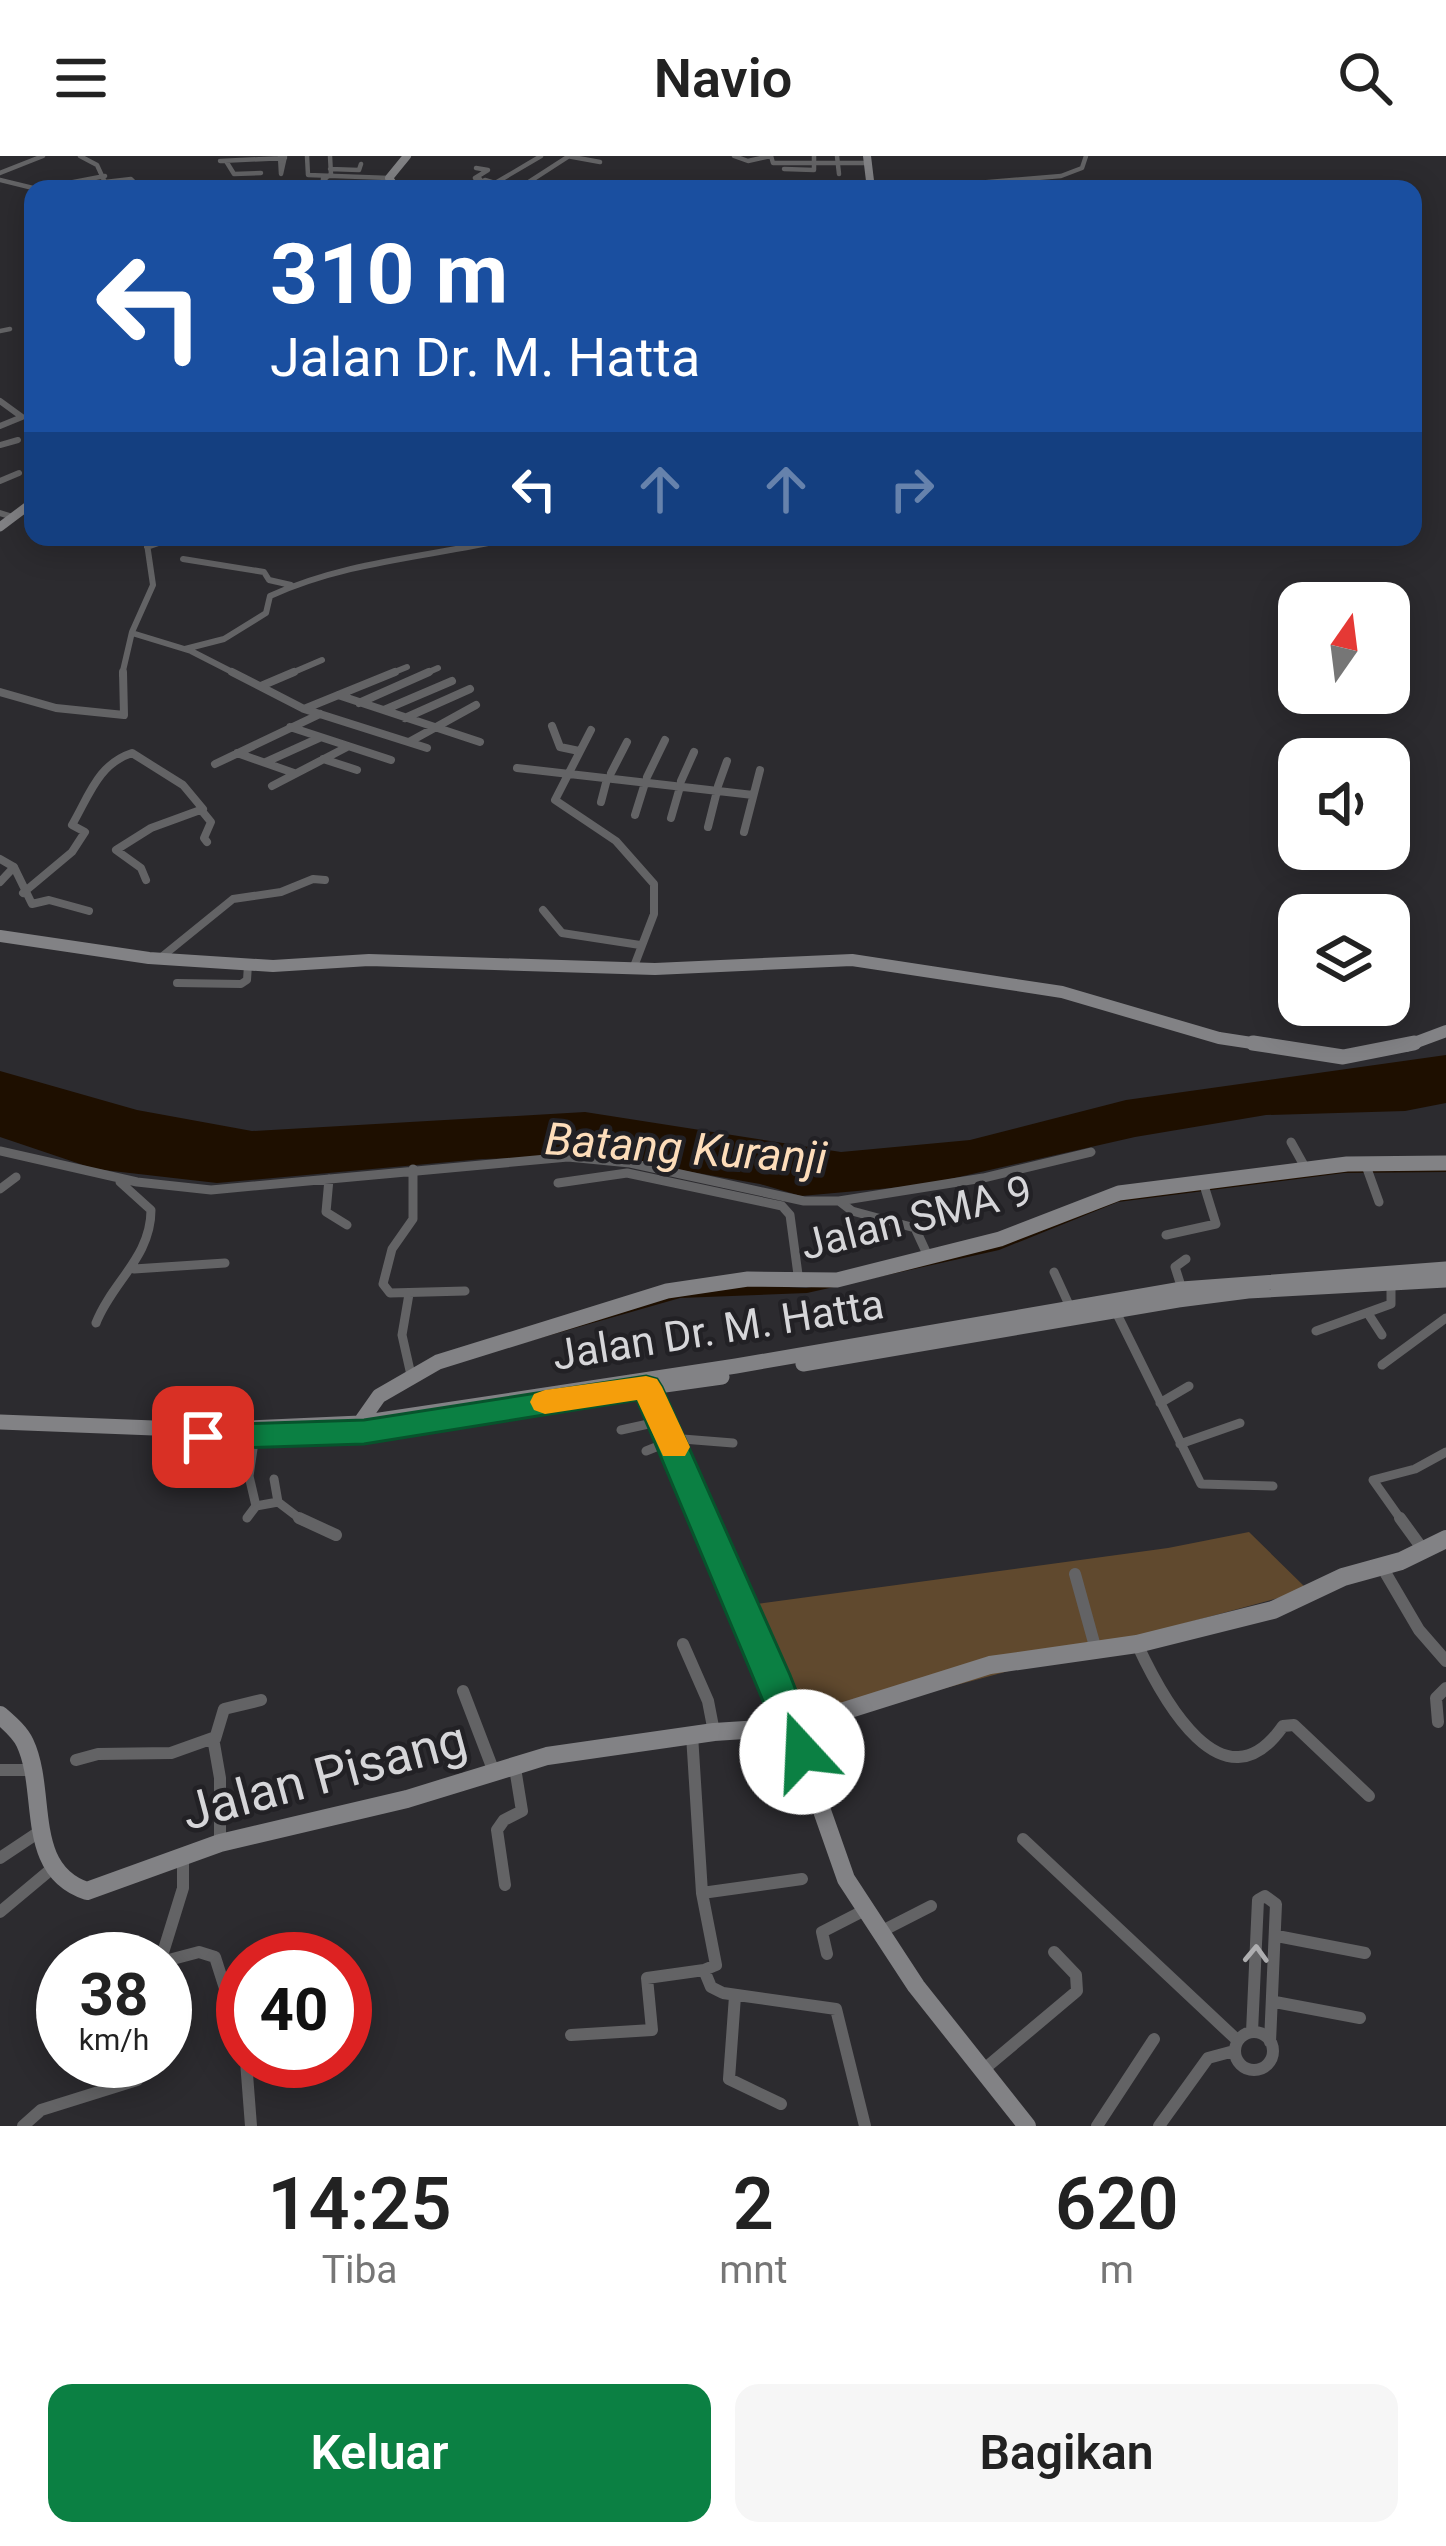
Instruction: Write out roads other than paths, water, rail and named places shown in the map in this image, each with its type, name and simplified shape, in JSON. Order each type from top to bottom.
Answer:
[{"type":"street","points":[[0,176],[44,156]]},
{"type":"street","points":[[80,156],[93,162],[105,180]]},
{"type":"street","points":[[307,156],[307,174],[330,166],[352,160],[361,164],[359,170],[330,166]]},
{"type":"street","points":[[500,180],[541,156]]},
{"type":"street","points":[[532,180],[568,156],[600,163]]},
{"type":"street","points":[[734,156],[814,165],[837,160],[868,164]]},
{"type":"street","points":[[1013,180],[1061,176],[1082,168],[1087,156]]},
{"type":"street","points":[[262,165],[223,161],[233,173],[262,165],[282,157]]},
{"type":"street","points":[[93,162],[104,158]]},
{"type":"street","points":[[837,160],[839,174]]},
{"type":"street","points":[[773,161],[814,165]]},
{"type":"street","points":[[855,172],[868,164]]},
{"type":"street","points":[[330,166],[382,180]]},
{"type":"street","points":[[476,168],[488,170],[472,180],[485,180]]},
{"type":"street","points":[[118,180],[140,176]]},
{"type":"street","points":[[0,331],[10,329]]},
{"type":"street","points":[[0,401],[22,418],[0,426]]},
{"type":"street","points":[[0,446],[18,440]]},
{"type":"street","points":[[0,480],[20,473]]},
{"type":"street","points":[[0,527],[24,509]]},
{"type":"street","points":[[0,513],[14,517]]},
{"type":"street","points":[[0,692],[56,708],[123,715],[118,688],[136,612],[153,585],[150,546]]},
{"type":"street","points":[[185,649],[224,639],[260,617],[269,596],[291,585],[390,557],[444,554],[477,546]]},
{"type":"street","points":[[183,559],[248,567],[264,572],[269,580],[291,585]]},
{"type":"street","points":[[132,633],[185,649],[304,709],[427,748]]},
{"type":"street","points":[[260,686],[322,660]]},
{"type":"street","points":[[304,709],[406,667]]},
{"type":"street","points":[[359,703],[438,668]]},
{"type":"street","points":[[385,710],[452,681]]},
{"type":"street","points":[[405,718],[470,689]]},
{"type":"street","points":[[338,695],[479,742]]},
{"type":"street","points":[[409,742],[476,705]]},
{"type":"street","points":[[215,764],[320,714]]},
{"type":"street","points":[[552,726],[560,747],[579,751]]},
{"type":"street","points":[[290,728],[392,760]]},
{"type":"street","points":[[591,730],[555,800],[588,816],[607,838],[636,858],[653,880],[657,898],[633,969]]},
{"type":"street","points":[[266,762],[319,737]]},
{"type":"street","points":[[634,815],[665,740]]},
{"type":"street","points":[[601,802],[627,742]]},
{"type":"street","points":[[272,786],[350,747]]},
{"type":"street","points":[[333,763],[350,747]]},
{"type":"street","points":[[671,818],[694,752]]},
{"type":"street","points":[[237,753],[295,773]]},
{"type":"street","points":[[23,893],[75,849],[85,831],[73,825],[94,784],[118,756],[135,754],[182,785],[211,822],[204,838],[207,842]]},
{"type":"street","points":[[322,759],[357,770]]},
{"type":"street","points":[[708,827],[727,761]]},
{"type":"street","points":[[519,766],[753,792]]},
{"type":"street","points":[[744,832],[760,770]]},
{"type":"street","points":[[146,880],[141,868],[116,850],[148,830],[202,811]]},
{"type":"street","points":[[0,860],[14,867],[32,904],[49,900],[89,911]]},
{"type":"street","points":[[0,882],[14,867]]},
{"type":"street","points":[[159,958],[187,939],[207,914],[234,898],[281,892],[312,878],[325,880]]},
{"type":"street","points":[[543,910],[562,933],[640,945]]},
{"type":"street","points":[[0,936],[248,969],[369,960],[633,969],[837,959],[931,969],[1079,995],[1219,1038],[1343,1057],[1396,1050],[1446,1031]]},
{"type":"street","points":[[177,983],[234,986],[246,982],[248,969]]},
{"type":"street","points":[[1291,1142],[1306,1169]]},
{"type":"street","points":[[0,1151],[116,1178],[211,1190],[568,1156],[630,1163],[804,1201],[839,1201],[983,1178],[1090,1152]]},
{"type":"street","name":"Jalan SMA 9","points":[[361,1423],[373,1401],[411,1375],[462,1352],[668,1291],[748,1279],[837,1280],[1000,1239],[1119,1193],[1306,1169],[1446,1163]]},
{"type":"street","points":[[413,1169],[413,1219],[392,1249],[383,1285],[391,1293],[465,1291]]},
{"type":"street","points":[[1368,1169],[1379,1202]]},
{"type":"street","points":[[558,1184],[626,1173],[782,1206],[790,1215],[799,1282]]},
{"type":"street","points":[[0,1189],[16,1177]]},
{"type":"street","points":[[96,1323],[105,1297],[134,1269],[146,1245],[152,1213],[116,1178]]},
{"type":"street","points":[[328,1179],[326,1212],[347,1225]]},
{"type":"street","points":[[1166,1235],[1215,1226],[1205,1185]]},
{"type":"street","points":[[839,1201],[852,1211],[915,1228],[927,1254]]},
{"type":"street","points":[[1178,1293],[1175,1267],[1186,1259]]},
{"type":"street","points":[[134,1269],[225,1263]]},
{"type":"street","name":"Jalan Dr. M. Hatta","points":[[0,1426],[254,1435],[400,1427],[792,1361],[1070,1307],[1446,1269]]},
{"type":"street","points":[[1054,1272],[1070,1307]]},
{"type":"street","name":"Jalan Dr. M. Hatta","points":[[204,1434],[361,1423],[792,1361],[1116,1312],[1178,1293],[1446,1280]]},
{"type":"street","points":[[1316,1330],[1369,1316],[1394,1302],[1391,1284]]},
{"type":"street","points":[[409,1294],[402,1335],[411,1375]]},
{"type":"street","points":[[1116,1312],[1202,1484],[1274,1486]]},
{"type":"street","points":[[1369,1316],[1382,1335]]},
{"type":"street","points":[[1382,1365],[1446,1318]]},
{"type":"street","points":[[1160,1402],[1189,1386]]},
{"type":"street","points":[[646,1387],[793,1727],[835,1854],[880,1932],[1027,2126]]},
{"type":"street","points":[[1180,1444],[1240,1423]]},
{"type":"street","points":[[621,1430],[733,1443]]},
{"type":"street","points":[[646,1451],[668,1433]]},
{"type":"street","points":[[254,1435],[249,1475],[256,1506]]},
{"type":"street","points":[[1424,1551],[1373,1480],[1415,1469],[1446,1452]]},
{"type":"street","points":[[274,1479],[278,1502],[306,1522],[336,1534]]},
{"type":"street","points":[[247,1518],[256,1506],[278,1502]]},
{"type":"street","name":"Jalan Pisang","points":[[56,1866],[70,1886],[81,1891],[220,1843],[407,1799],[547,1756],[714,1732],[793,1727],[990,1665],[1137,1644],[1273,1610],[1343,1576],[1382,1567],[1446,1539]]},
{"type":"street","points":[[1382,1567],[1419,1630],[1446,1661]]},
{"type":"street","points":[[1075,1574],[1096,1650]]},
{"type":"street","points":[[683,1644],[708,1701],[714,1732]]},
{"type":"street","points":[[1137,1644],[1169,1704],[1224,1755],[1235,1758],[1265,1752],[1283,1726],[1294,1725],[1369,1796]]},
{"type":"street","points":[[1438,1722],[1436,1699],[1446,1688]]},
{"type":"street","points":[[463,1691],[494,1772]]},
{"type":"street","points":[[220,1843],[215,1739],[224,1709],[261,1700]]},
{"type":"street","points":[[0,1715],[27,1746],[39,1832],[56,1866],[0,1912]]},
{"type":"street","points":[[571,2035],[652,2030],[646,1978],[716,1965],[692,1830],[696,1772],[692,1735]]},
{"type":"street","points":[[76,1760],[98,1754],[170,1753],[215,1739]]},
{"type":"street","points":[[506,1885],[497,1830],[522,1811],[514,1766]]},
{"type":"street","points":[[0,1770],[32,1770]]},
{"type":"street","points":[[0,1858],[39,1832]]},
{"type":"street","points":[[1023,1839],[1235,2045],[1246,2068],[1266,2069],[1274,2054],[1270,2042],[1275,1900],[1261,1897],[1252,2032],[1235,2045],[1208,2058],[1159,2126]]},
{"type":"street","points":[[171,1932],[183,1888],[183,1855]]},
{"type":"street","points":[[702,1893],[802,1879]]},
{"type":"street","points":[[880,1932],[931,1906]]},
{"type":"street","points":[[827,1954],[822,1931],[865,1910]]},
{"type":"street","points":[[1277,1936],[1365,1953]]},
{"type":"street","points":[[983,2071],[1077,1990],[1076,1975],[1054,1952]]},
{"type":"street","points":[[704,1970],[712,1988],[735,1996],[836,2009],[866,2126]]},
{"type":"street","points":[[735,1996],[729,2079],[781,2104]]},
{"type":"street","points":[[1275,2002],[1360,2018]]},
{"type":"street","points":[[1252,2032],[1270,2042]]},
{"type":"street","points":[[1097,2126],[1154,2039]]},
{"type":"street","points":[[23,2126],[41,2110],[111,2088]]},
{"type":"street","points":[[248,2088],[250,2126]]},
{"type":"water","name":"Batang Kuranji","points":[[1446,1055],[1446,1103],[1405,1111],[1266,1115],[1135,1137],[924,1185],[801,1196],[760,1184],[601,1156],[482,1159],[217,1183],[95,1169],[0,1137],[0,1071],[137,1110],[252,1131],[585,1112],[841,1152],[970,1140],[1126,1100]]},
{"type":"water","points":[[1446,1168],[1446,1172],[1344,1173],[1118,1202],[999,1250],[807,1293],[680,1298],[432,1369],[659,1297],[738,1285],[806,1288],[866,1277],[1102,1201],[1341,1170]]}]
